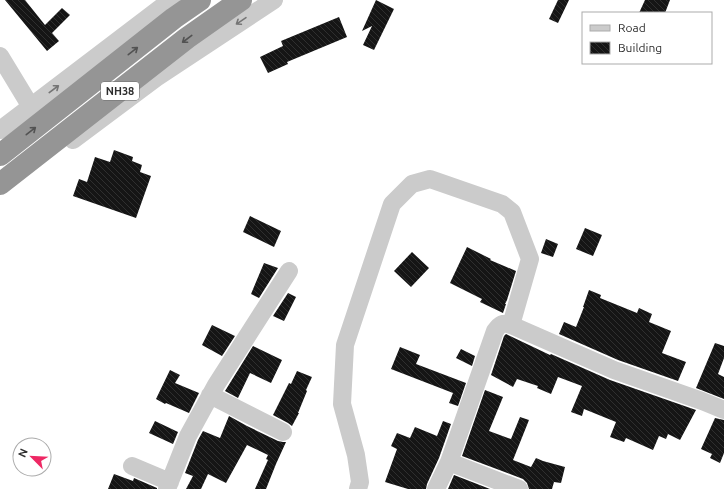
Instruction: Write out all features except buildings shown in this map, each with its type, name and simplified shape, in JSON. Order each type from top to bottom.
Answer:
[{"type":"highway","name":"NH38","points":[[0,155],[174,18],[200,0]]},
{"type":"highway","name":"NH38","points":[[0,184],[187,38],[241,0]]},
{"type":"street","points":[[0,130],[171,0]]},
{"type":"street","points":[[0,195],[156,78],[274,0]]},
{"type":"street","points":[[0,56],[31,107]]},
{"type":"street","points":[[358,489],[360,482],[356,456],[342,404],[345,344],[392,204],[412,184],[430,179],[502,204],[512,212],[530,259],[511,325]]},
{"type":"street","points":[[132,466],[168,485],[188,436],[210,395],[289,271]]},
{"type":"street","points":[[436,489],[449,462],[495,331],[503,324],[511,325],[614,370],[702,400],[724,410]]},
{"type":"street","points":[[210,395],[283,432]]},
{"type":"street","points":[[449,462],[519,489]]}]
